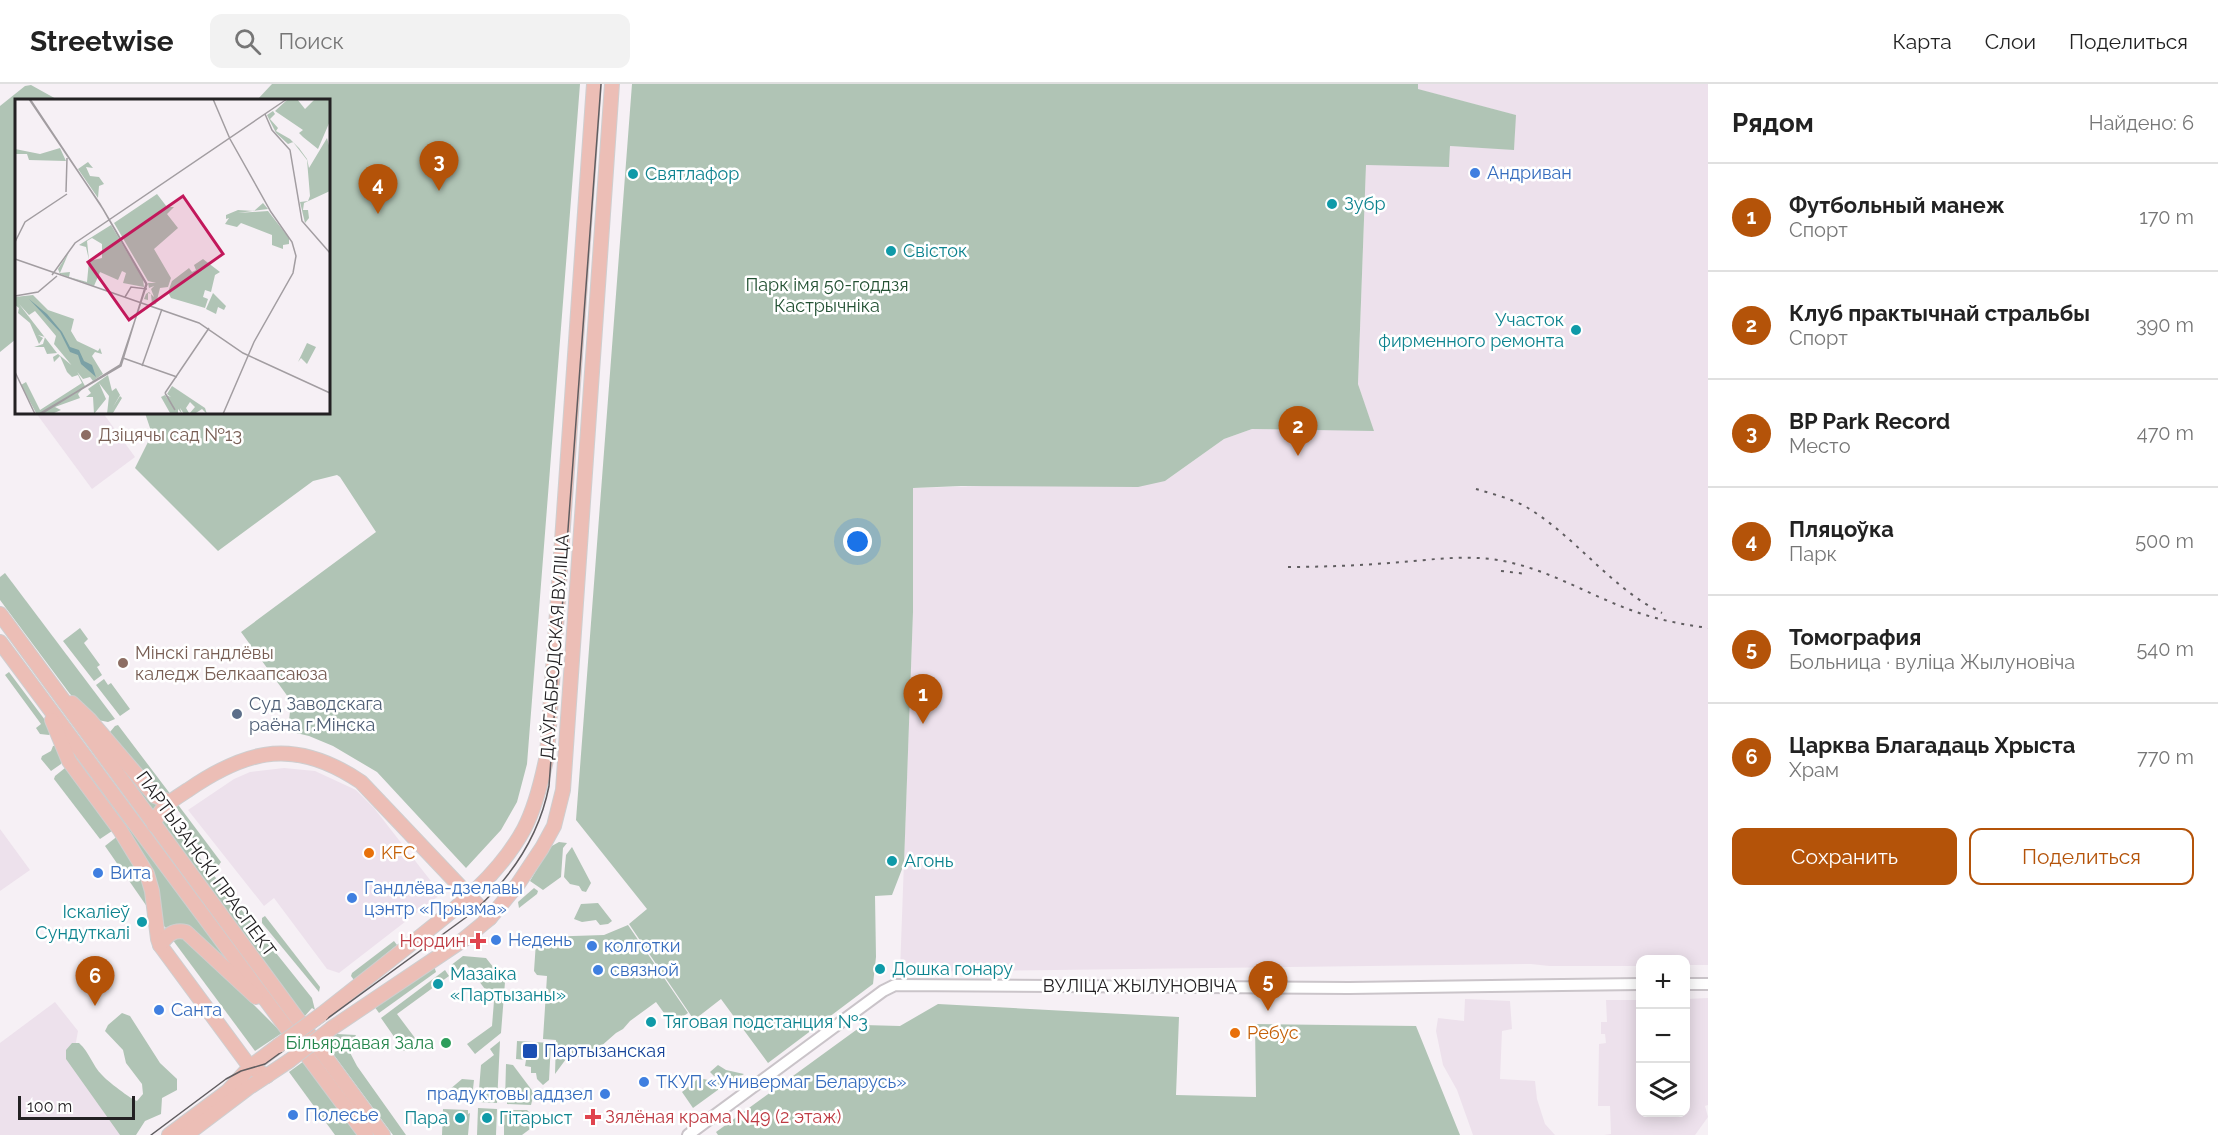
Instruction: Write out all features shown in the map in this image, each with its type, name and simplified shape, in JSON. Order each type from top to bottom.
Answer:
[{"type":"main road","name":"ДАЎГАБРОДСКАЯ ВУЛІЦА","points":[[169,1135],[228,1090],[250,1067],[325,1012],[470,896],[502,862],[524,828],[536,800],[547,755],[594,84]]},
{"type":"main road","name":"ДАЎГАБРОДСКАЯ ВУЛІЦА","points":[[186,1135],[338,1024],[463,940],[490,918],[518,884],[554,826],[563,790],[612,84]]},
{"type":"main road","name":"ПАРТЫЗАНСКІ ПРАСПЕКТ","points":[[0,614],[383,1135]]},
{"type":"main road","name":"ПАРТЫЗАНСКІ ПРАСПЕКТ","points":[[0,642],[366,1135]]},
{"type":"main road","points":[[52,686],[89,719],[155,796],[171,802]]},
{"type":"main road","points":[[46,704],[69,761],[120,830],[147,874],[152,891],[159,942],[250,1067],[267,1076]]},
{"type":"main road","points":[[154,825],[156,815],[171,802],[224,767],[258,755],[282,753],[322,761],[346,772],[366,786],[490,918]]},
{"type":"main road","points":[[159,942],[178,930],[186,932],[284,1023]]},
{"type":"main road","points":[[325,1012],[338,1024]]},
{"type":"street","name":"ВУЛІЦА ЖЫЛУНОВІЧА","points":[[688,1135],[881,992],[895,985],[1349,988],[1636,984]]},
{"type":"street","points":[[1690,984],[1708,984]]},
{"type":"shaded area","points":[[1418,84],[1708,84],[1708,965],[1690,965],[1690,955],[1636,955],[1636,966],[1531,964],[900,972],[913,612],[913,488],[1165,481],[1224,439],[1252,429],[1373,430],[1358,384],[1366,165],[1449,166],[1450,146],[1514,149],[1515,115],[1417,89]]},
{"type":"shaded area","name":"Дзіцячы сад №13","points":[[37,414],[104,414],[135,457],[92,489]]},
{"type":"shaded area","name":"Гандлёва-дзелавы цэнтр «Прызма»","points":[[284,768],[315,771],[356,790],[374,808],[441,894],[339,973],[327,969],[274,898],[264,906],[188,810],[234,779],[250,772]]},
{"type":"shaded area","points":[[0,829],[30,870],[0,891]]},
{"type":"shaded area","points":[[1708,998],[1708,1105],[1705,1106],[1708,1117],[1695,1135],[1604,1135],[1611,1134],[1610,1106],[1598,1106],[1599,1044],[1606,1043],[1605,1034],[1601,1034],[1601,1022],[1607,1022],[1606,1000],[1636,1000],[1636,1117],[1690,1117],[1690,999]]},
{"type":"shaded area","points":[[1465,999],[1510,1001],[1512,1029],[1502,1031],[1500,1079],[1535,1081],[1537,1099],[1545,1124],[1555,1135],[1473,1135],[1457,1090],[1443,1065],[1436,1031],[1438,1018],[1464,1021]]},
{"type":"shaded area","points":[[55,1002],[78,1031],[74,1053],[132,1135],[0,1135],[0,1043]]},
{"type":"green space","points":[[272,84],[580,84],[527,764],[517,802],[501,830],[466,868],[377,772],[333,746],[309,736],[288,731],[291,701],[241,632],[376,532],[340,477],[337,475],[313,481],[218,551],[135,468],[152,434],[145,414],[330,414],[330,99],[258,99]]},
{"type":"green space","name":"Парк імя 50-годдзя Кастрычніка","points":[[632,84],[1418,84],[1418,89],[1516,115],[1514,150],[1450,146],[1449,167],[1366,165],[1358,384],[1374,431],[1252,429],[1224,439],[1165,481],[1138,487],[913,488],[913,612],[904,864],[892,895],[875,896],[876,957],[873,984],[768,1063],[721,999],[694,1020],[629,924],[647,909],[576,820]]},
{"type":"green space","points":[[31,85],[56,99],[15,99],[15,340],[0,352],[0,106],[25,86]]},
{"type":"green space","points":[[5,573],[115,719],[108,722],[98,720],[70,694],[0,600],[0,577]]},
{"type":"green space","points":[[80,628],[88,639],[84,643],[100,665],[97,667],[102,675],[94,681],[63,641]]},
{"type":"green space","points":[[9,672],[48,724],[51,733],[49,735],[40,734],[36,728],[41,724],[5,675]]},
{"type":"green space","points":[[104,679],[108,685],[111,683],[130,709],[120,716],[96,685]]},
{"type":"green space","points":[[118,725],[171,795],[163,796],[120,745],[117,745],[110,732]]},
{"type":"green space","points":[[94,731],[162,804],[153,813]]},
{"type":"green space","points":[[59,745],[64,758],[61,764],[51,771],[41,759],[51,751],[53,746]]},
{"type":"green space","points":[[77,751],[231,965],[194,931],[167,929],[162,924],[146,860],[77,758]]},
{"type":"green space","points":[[65,768],[69,768],[115,829],[100,839],[54,779]]},
{"type":"green space","points":[[176,802],[221,862],[219,865],[215,866],[185,828],[187,822],[177,809],[167,817],[312,998],[315,1010],[312,1008],[304,1017],[160,824],[158,815]]},
{"type":"green space","points":[[119,835],[144,877],[150,911],[105,846]]},
{"type":"green space","points":[[559,842],[567,843],[563,848],[561,877],[543,890],[530,881],[550,847]]},
{"type":"green space","points":[[572,847],[591,883],[586,892],[582,891],[579,886],[570,884],[564,877],[566,855]]},
{"type":"green space","points":[[534,888],[538,891],[537,894],[519,908],[518,902]]},
{"type":"green space","points":[[598,903],[612,921],[608,924],[600,925],[596,920],[582,922],[574,919],[581,904]]},
{"type":"green space","points":[[265,916],[320,987],[319,992],[262,923],[262,918]]},
{"type":"green space","points":[[628,925],[688,1013],[672,1024],[656,1002],[591,1055],[566,1059],[555,1074],[556,1040],[543,1039],[547,976],[537,975],[534,971],[536,942],[542,937],[604,935]]},
{"type":"green space","points":[[178,935],[191,942],[282,1033],[255,1051],[172,939]]},
{"type":"green space","points":[[394,941],[397,945],[354,980],[352,973]]},
{"type":"green space","points":[[463,956],[486,958],[505,982],[501,1033],[475,1054],[467,1044],[492,1026],[494,1001],[466,964],[455,972],[450,966]]},
{"type":"green space","points":[[434,966],[436,972],[379,1013],[374,1006]]},
{"type":"green space","points":[[445,970],[449,976],[397,1014],[418,1042],[404,1051],[381,1018]]},
{"type":"green space","points":[[938,1004],[1179,1017],[1176,1095],[1256,1097],[1255,1024],[1416,1026],[1460,1135],[718,1135],[716,1132],[863,1025],[900,1026]]},
{"type":"green space","points":[[122,1013],[130,1016],[160,1063],[177,1079],[177,1090],[162,1098],[161,1114],[145,1121],[136,1135],[120,1135],[66,1059],[66,1050],[72,1043],[79,1043],[104,1078],[137,1101],[143,1094],[142,1084],[126,1063],[123,1050],[105,1031],[108,1025]]},
{"type":"green space","points":[[337,1034],[356,1035],[346,1045],[357,1066],[406,1135],[393,1135],[325,1043]]},
{"type":"green space","points":[[500,1041],[497,1103],[478,1102],[481,1065],[494,1055],[490,1049]]},
{"type":"green space","points":[[517,1041],[551,1043],[549,1080],[543,1085],[537,1079],[536,1073],[531,1073],[531,1067],[525,1066],[526,1060],[516,1059]]},
{"type":"green space","points":[[304,1061],[358,1135],[335,1135],[289,1072]]},
{"type":"green space","points":[[506,1064],[513,1065],[534,1093],[531,1105],[507,1104],[505,1101]]},
{"type":"green space","points":[[718,1065],[726,1070],[744,1074],[734,1080],[714,1076],[710,1072]]},
{"type":"green space","points":[[699,1078],[726,1084],[693,1108],[682,1092]]},
{"type":"green space","points":[[462,1079],[474,1080],[472,1098],[468,1101],[448,1100],[443,1095]]},
{"type":"green space","points":[[478,1108],[497,1109],[496,1135],[477,1135]]},
{"type":"green space","points":[[443,1109],[468,1110],[468,1114],[470,1113],[468,1135],[442,1135]]},
{"type":"green space","points":[[527,1110],[530,1113],[530,1129],[522,1135],[504,1135],[504,1112]]},
{"type":"tram line","points":[[151,1135],[226,1079],[241,1071],[265,1064],[472,913],[499,886],[521,856],[538,823],[549,786],[601,84]]},
{"type":"railway","points":[[1476,489],[1509,499],[1528,508],[1546,520],[1626,590],[1662,613]]},
{"type":"railway","points":[[1288,567],[1482,558],[1508,562],[1539,571],[1638,613],[1708,628]]},
{"type":"railway","points":[[1501,571],[1527,574]]},
{"type":"place","name":"Андриван","points":[[1475,173]]},
{"type":"place","name":"Святлафор","points":[[633,174]]},
{"type":"place","name":"BP Park Record","points":[[439,191]]},
{"type":"place","name":"Зубр","points":[[1332,204]]},
{"type":"place","name":"Пляцоўка","points":[[378,214]]},
{"type":"place","name":"Свісток","points":[[891,251]]},
{"type":"place","name":"Участок фирменного ремонта","points":[[1576,330]]},
{"type":"place","name":"Дзіцячы сад №13","points":[[86,435]]},
{"type":"place","name":"Клуб практычнай стральбы","points":[[1298,456]]},
{"type":"place","name":"Мінскі гандлёвы каледж Белкаапсаюза","points":[[123,663]]},
{"type":"place","name":"Суд Заводскага раёна г.Мінска","points":[[237,714]]},
{"type":"place","name":"Футбольный манеж","points":[[923,724]]},
{"type":"place","name":"KFC","points":[[369,853]]},
{"type":"place","name":"Агонь","points":[[892,861]]},
{"type":"place","name":"Вита","points":[[98,873]]},
{"type":"place","name":"Гандлёва-дзелавы цэнтр «Прызма»","points":[[352,898]]},
{"type":"place","name":"Іскаліеў Сундуткалі","points":[[142,922]]},
{"type":"place","name":"Недень","points":[[496,940]]},
{"type":"place","name":"Нордин","points":[[478,941]]},
{"type":"place","name":"колготки","points":[[592,946]]},
{"type":"place","name":"Дошка гонару","points":[[880,969]]},
{"type":"place","name":"связной","points":[[598,970]]},
{"type":"place","name":"Мазаіка «Партызаны»","points":[[438,984]]},
{"type":"place","name":"Царква Благадаць Хрыста","points":[[95,1006]]},
{"type":"place","name":"Санта","points":[[159,1010]]},
{"type":"place","name":"Томография","points":[[1268,1011]]},
{"type":"place","name":"Тяговая подстанция №3","points":[[651,1022]]},
{"type":"place","name":"Ребус","points":[[1235,1033]]},
{"type":"place","name":"Більярдавая Зала","points":[[446,1043]]},
{"type":"place","name":"Партызанская","points":[[530,1051]]},
{"type":"place","name":"ТКУП «Универмаг Беларусь»","points":[[644,1082]]},
{"type":"place","name":"прадуктовы аддзел","points":[[605,1094]]},
{"type":"place","name":"Полесье","points":[[293,1115]]},
{"type":"place","name":"Зялёная крама N49 (2 этаж)","points":[[593,1117]]},
{"type":"place","name":"Пара","points":[[460,1118]]},
{"type":"place","name":"Гітарыст","points":[[487,1118]]}]
